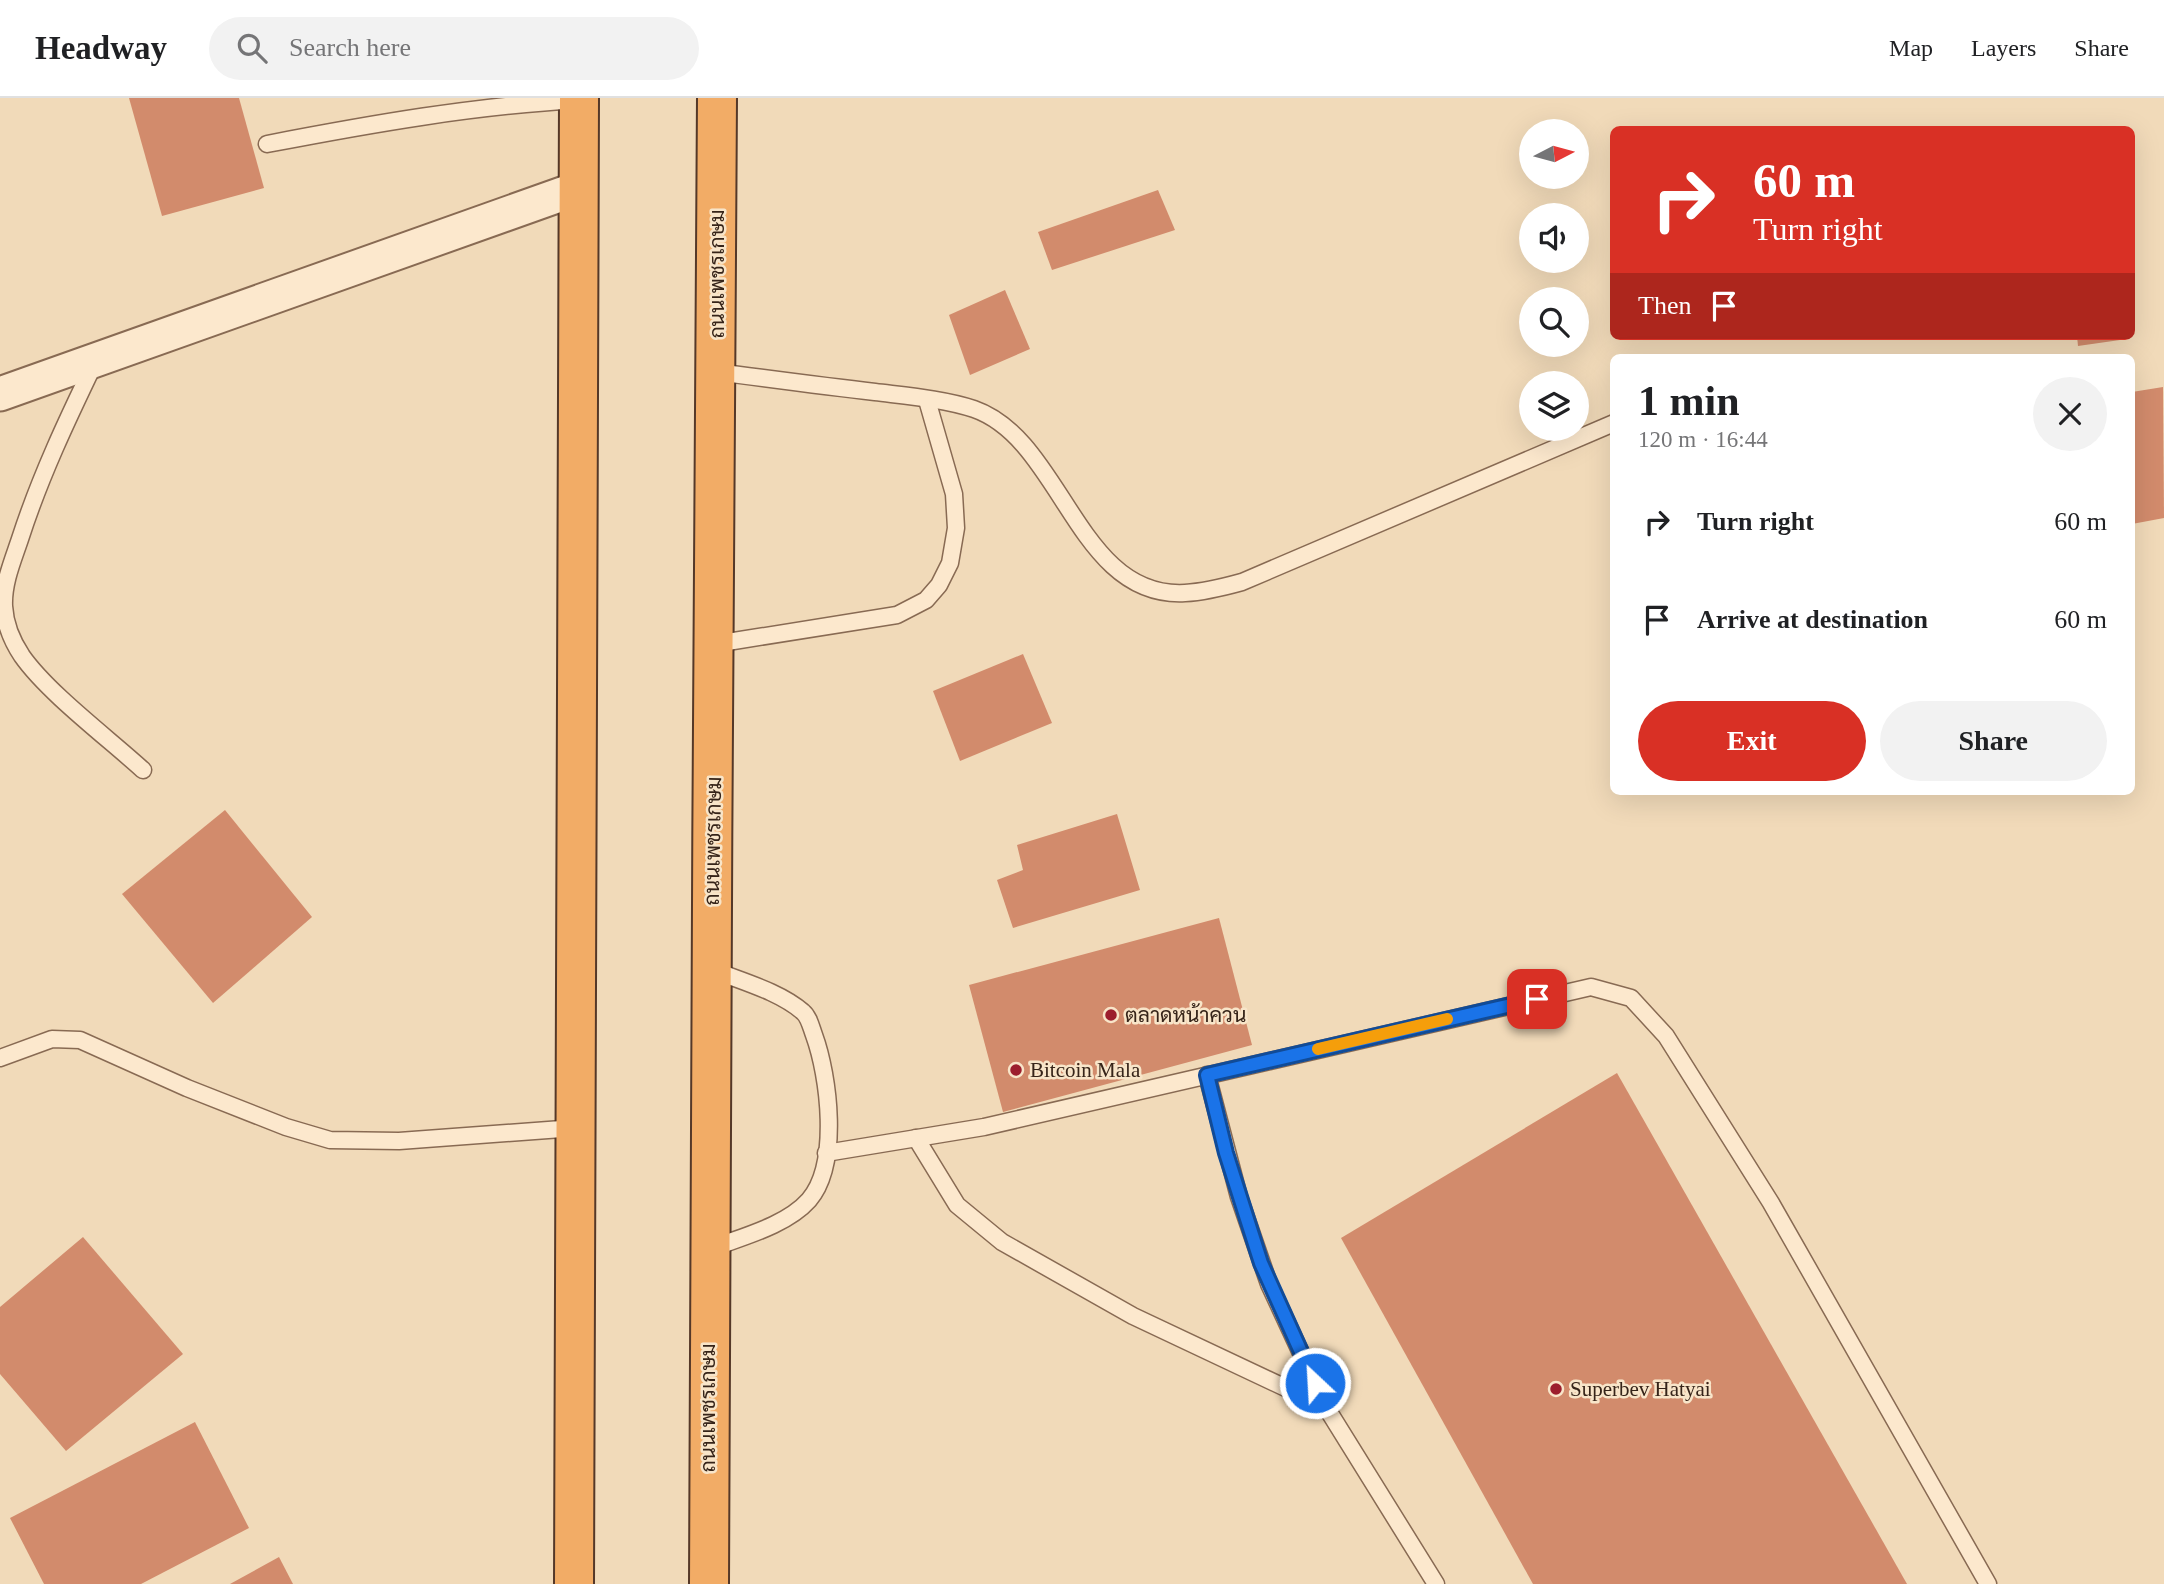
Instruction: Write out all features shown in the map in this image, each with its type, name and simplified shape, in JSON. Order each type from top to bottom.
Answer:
[{"type":"highway","name":"ถนนเพชรเกษม","points":[[709,1584],[707,1250],[715,644],[717,98]]},
{"type":"highway","points":[[574,1584],[579,99]]},
{"type":"street","points":[[5,383],[96,359],[579,188]]},
{"type":"lane","points":[[267,144],[381,122],[485,107],[579,99]]},
{"type":"lane","points":[[96,359],[54,444],[32,502],[8,578],[4,607],[7,627],[22,656],[40,677],[143,770]]},
{"type":"lane","points":[[717,372],[927,400],[974,409],[1001,423],[1024,444],[1094,548],[1145,586],[1183,594],[1242,582],[1610,425]]},
{"type":"lane","points":[[715,644],[897,615],[926,600],[939,585],[950,563],[955,516],[954,494],[927,400]]},
{"type":"lane","points":[[707,1250],[778,1222],[808,1201],[821,1182],[829,1106],[821,1054],[806,1014],[790,1002],[711,969]]},
{"type":"lane","points":[[826,1153],[984,1127],[1591,987],[1631,998],[1666,1036],[1772,1203],[1988,1584]]},
{"type":"lane","points":[[0,1058],[52,1039],[80,1040],[187,1088],[286,1127],[330,1140],[399,1141],[575,1128]]},
{"type":"lane","points":[[1207,1075],[1239,1197],[1269,1284],[1326,1407],[1436,1584]]},
{"type":"lane","points":[[916,1138],[957,1205],[1002,1242],[1133,1316],[1326,1407]]},
{"type":"building","points":[[129,98],[239,98],[264,188],[162,216]]},
{"type":"building","points":[[1158,190],[1175,230],[1052,270],[1038,232]]},
{"type":"building","points":[[1005,290],[1030,349],[970,375],[949,315]]},
{"type":"building","points":[[2077,340],[2120,340],[2078,346]]},
{"type":"building","points":[[2163,387],[2164,518],[2135,523],[2135,392]]},
{"type":"building","points":[[1023,654],[1052,723],[960,761],[933,691]]},
{"type":"building","points":[[225,810],[312,917],[213,1003],[122,894]]},
{"type":"building","points":[[1117,814],[1140,890],[1013,928],[997,880],[1023,870],[1017,845]]},
{"type":"building","name":"ตลาดหน้าควน","points":[[1219,918],[1252,1045],[1003,1112],[969,985]]},
{"type":"building","points":[[1617,1073],[1907,1584],[1533,1584],[1341,1238]]},
{"type":"building","points":[[83,1237],[183,1354],[66,1451],[0,1374],[0,1307]]},
{"type":"building","points":[[195,1422],[249,1528],[141,1584],[44,1584],[10,1518]]},
{"type":"building","points":[[279,1557],[293,1584],[230,1584]]},
{"type":"slow traffic","points":[[1318,1049],[1447,1019]]},
{"type":"place","name":"ตลาดหน้าควน","points":[[1111,1015]]},
{"type":"place","name":"Bitcoin Mala","points":[[1016,1070]]},
{"type":"place","name":"Superbev Hatyai","points":[[1556,1389]]},
{"type":"route","points":[[1315,1383],[1261,1263],[1226,1153],[1207,1075],[1537,999]]}]
